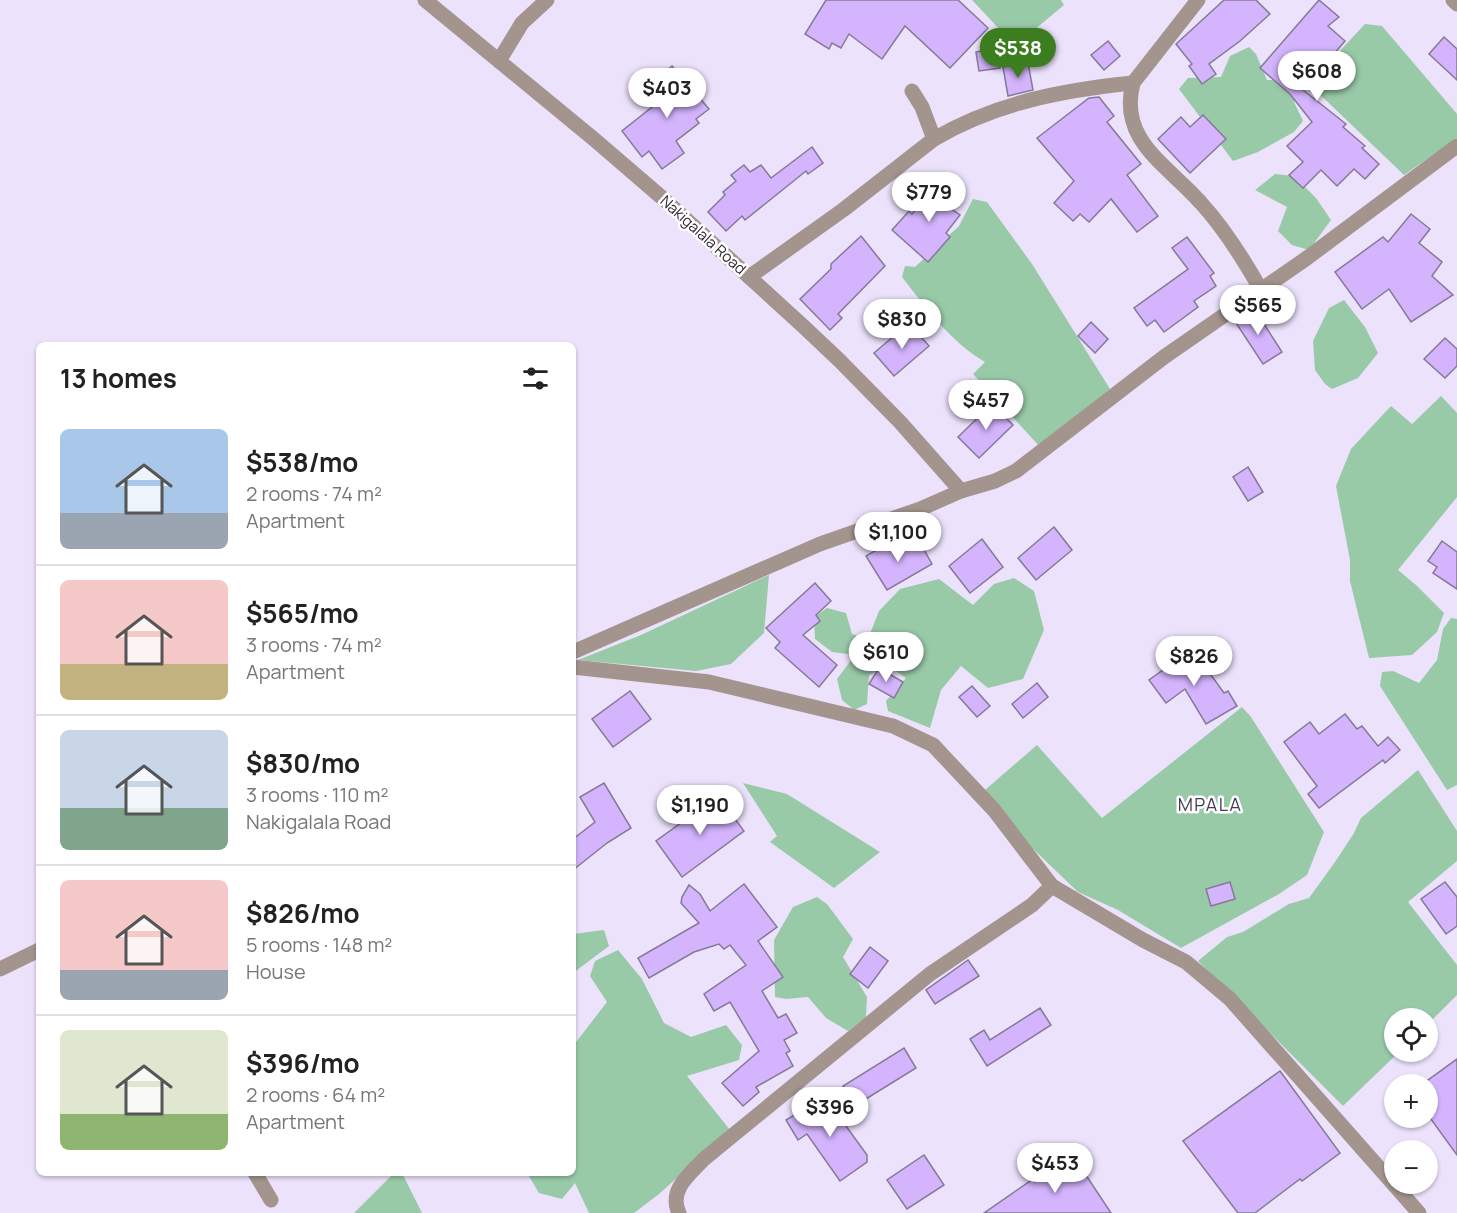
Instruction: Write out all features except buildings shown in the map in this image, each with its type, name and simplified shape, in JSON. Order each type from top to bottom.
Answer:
[{"type":"street","name":"Nakigalala Road","points":[[425,0],[622,163],[839,360],[900,422],[962,491]]},
{"type":"street","points":[[499,61],[522,23],[547,0]]},
{"type":"street","points":[[1198,0],[1133,82],[1129,99],[1130,117],[1140,138],[1156,160],[1201,202],[1227,236],[1261,290]]},
{"type":"street","points":[[1453,0],[1457,3]]},
{"type":"street","points":[[749,278],[843,210],[934,139],[975,117],[1017,102],[1084,87],[1133,82]]},
{"type":"street","points":[[912,91],[922,107],[934,139]]},
{"type":"street","points":[[576,651],[820,544],[920,509],[1016,471],[1164,357],[1261,290],[1457,146]]},
{"type":"street","points":[[576,667],[709,682],[893,726],[933,745],[994,810],[1052,886],[1143,940],[1186,962],[1230,999],[1419,1213]]},
{"type":"street","points":[[679,1213],[675,1203],[678,1188],[704,1159],[930,974],[1032,905],[1052,886]]},
{"type":"street","points":[[0,969],[36,951]]},
{"type":"street","points":[[257,1176],[271,1200]]},
{"type":"green space","points":[[972,0],[1061,0],[1064,5],[1028,35],[1002,32]]},
{"type":"green space","points":[[1365,24],[1382,26],[1457,114],[1457,138],[1404,175],[1309,84]]},
{"type":"green space","points":[[1249,47],[1256,54],[1267,80],[1300,81],[1306,88],[1294,102],[1303,121],[1294,132],[1258,152],[1233,161],[1179,89],[1188,78],[1221,77],[1230,56]]},
{"type":"green space","points":[[1275,174],[1294,176],[1316,198],[1331,220],[1309,250],[1292,245],[1278,231],[1287,207],[1255,190]]},
{"type":"green space","points":[[973,199],[987,202],[1032,264],[1110,389],[1040,447],[973,374],[985,362],[950,334],[902,277],[905,266],[915,267],[959,226]]},
{"type":"green space","points":[[1344,300],[1365,327],[1378,353],[1358,378],[1332,389],[1325,384],[1315,370],[1313,341],[1329,308]]},
{"type":"green space","points":[[1441,396],[1457,413],[1457,497],[1398,570],[1444,613],[1437,632],[1412,655],[1369,658],[1350,581],[1350,560],[1336,486],[1351,449],[1391,406],[1412,424]]},
{"type":"green space","points":[[769,575],[764,633],[731,664],[696,671],[578,660],[641,635]]},
{"type":"green space","points":[[1014,578],[1034,591],[1044,630],[1023,679],[988,688],[961,666],[941,690],[930,728],[888,711],[886,701],[906,678],[888,666],[869,675],[867,704],[854,710],[842,700],[837,679],[855,655],[832,652],[815,639],[814,617],[827,608],[846,613],[852,634],[868,639],[879,611],[900,589],[939,579],[973,605],[994,584]]},
{"type":"green space","points":[[1451,618],[1457,619],[1457,785],[1447,790],[1380,686],[1382,672],[1393,671],[1419,683],[1437,660],[1443,629]]},
{"type":"green space","points":[[1242,707],[1251,717],[1324,832],[1307,875],[1279,894],[1181,948],[1118,910],[1078,892],[1028,844],[985,790],[1037,745],[1102,818]]},
{"type":"green space","points":[[1418,770],[1457,831],[1457,861],[1408,902],[1457,965],[1457,995],[1438,1014],[1438,1008],[1384,1008],[1384,1062],[1389,1062],[1343,1106],[1198,961],[1227,937],[1243,932],[1289,904],[1309,898],[1354,833],[1361,818]]},
{"type":"green space","points":[[743,783],[787,794],[880,852],[834,888],[770,842],[777,836]]},
{"type":"green space","points":[[817,897],[827,904],[853,939],[843,957],[867,997],[866,1017],[848,1031],[826,1018],[808,997],[786,999],[775,997],[774,940],[793,907]]},
{"type":"green space","points":[[604,930],[609,946],[576,971],[576,934]]},
{"type":"green space","points":[[618,950],[642,979],[664,1023],[691,1037],[726,1025],[742,1045],[739,1060],[687,1076],[730,1130],[659,1194],[634,1213],[589,1213],[575,1183],[562,1199],[539,1193],[529,1176],[576,1176],[576,1042],[607,1002],[590,976],[595,961]]},
{"type":"green space","points":[[391,1176],[404,1176],[422,1213],[354,1213]]},
{"type":"district","name":"MPALA","points":[[1210,805]]}]
